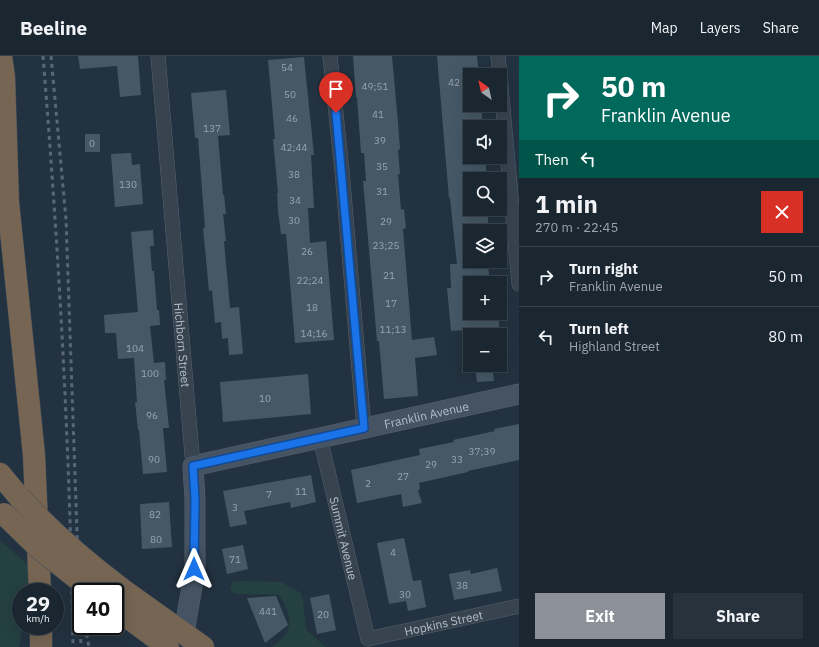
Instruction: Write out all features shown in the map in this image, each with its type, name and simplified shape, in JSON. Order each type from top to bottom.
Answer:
[{"type":"highway","points":[[0,56],[4,77],[8,196],[33,442],[40,583]]},
{"type":"highway","points":[[0,474],[20,498],[64,542],[94,568],[105,583]]},
{"type":"highway","points":[[2,512],[40,549],[83,583]]},
{"type":"highway","points":[[124,605],[184,633],[203,647]]},
{"type":"highway","points":[[124,607],[168,647]]},
{"type":"highway","points":[[41,635],[41,647]]},
{"type":"street","name":"Hichborn Street","points":[[158,56],[195,499],[194,573],[184,633]]},
{"type":"street","points":[[330,56],[342,171],[364,428]]},
{"type":"street","points":[[498,56],[499,68]]},
{"type":"street","points":[[503,112],[519,284]]},
{"type":"street","name":"Franklin Avenue","points":[[193,466],[519,394]]},
{"type":"street","name":"Summit Avenue","points":[[320,438],[368,639]]},
{"type":"street","name":"Hopkins Street","points":[[368,639],[519,606]]},
{"type":"green space","points":[[0,540],[32,569],[30,583],[12,583],[12,635],[21,635],[19,647],[0,647]]},
{"type":"green space","points":[[232,582],[281,582],[301,593],[306,629],[327,647],[272,647],[285,636],[288,629],[289,619],[284,604],[279,595],[234,593],[230,588]]},
{"type":"building","points":[[78,56],[138,56],[141,95],[120,97],[117,66],[80,69]]},
{"type":"building","points":[[353,56],[392,56],[400,149],[398,150],[400,174],[398,174],[401,210],[404,209],[406,228],[403,229],[412,340],[434,337],[437,355],[415,358],[418,396],[384,399],[379,341],[377,341],[363,181],[366,181],[364,153],[361,153]]},
{"type":"building","points":[[437,56],[477,56],[478,68],[463,68],[463,112],[482,112],[482,120],[463,120],[463,164],[486,164],[486,172],[463,172],[463,216],[488,216],[488,224],[463,224],[463,268],[488,268],[489,276],[463,276],[463,320],[499,320],[499,328],[463,328],[463,330],[451,331],[447,288],[451,288],[450,264],[457,264],[449,198]]},
{"type":"building","points":[[304,57],[314,155],[311,155],[314,208],[308,208],[310,243],[326,241],[334,340],[295,343],[286,234],[281,234],[278,211],[278,193],[273,139],[275,139],[268,60]]},
{"type":"building","points":[[226,90],[230,135],[218,136],[226,214],[223,214],[226,241],[224,241],[230,308],[239,307],[243,354],[229,355],[228,338],[222,339],[221,322],[215,323],[212,290],[209,291],[203,228],[205,228],[198,138],[195,138],[191,93]]},
{"type":"building","points":[[85,134],[100,134],[100,152],[85,152]]},
{"type":"building","points":[[131,153],[132,165],[140,164],[143,204],[115,207],[111,154]]},
{"type":"building","points":[[153,230],[154,246],[150,246],[160,325],[150,326],[154,363],[165,362],[166,380],[164,380],[169,428],[163,428],[167,472],[143,474],[135,402],[137,402],[134,358],[118,359],[116,333],[105,333],[104,315],[138,312],[131,232]]},
{"type":"building","points":[[476,372],[493,372],[494,381],[477,382]]},
{"type":"building","points":[[308,374],[311,414],[223,422],[220,382]]},
{"type":"building","points":[[519,424],[519,460],[419,483],[420,489],[418,490],[422,503],[403,507],[401,494],[357,503],[351,470],[420,455],[419,449],[454,442],[453,440]]},
{"type":"building","points":[[311,475],[316,502],[291,508],[290,502],[244,511],[247,524],[230,527],[223,491]]},
{"type":"building","points":[[169,502],[172,547],[142,549],[140,504]]},
{"type":"building","points":[[404,538],[413,581],[421,580],[426,607],[408,611],[406,601],[389,604],[377,543]]},
{"type":"building","points":[[243,545],[248,569],[227,574],[222,549]]},
{"type":"building","points":[[497,568],[502,591],[454,600],[449,574],[470,570],[471,574]]},
{"type":"building","points":[[329,594],[336,630],[317,634],[310,598]]},
{"type":"building","points":[[276,596],[288,625],[265,643],[247,598]]},
{"type":"railway","points":[[43,56],[63,352],[72,573],[73,647]]},
{"type":"railway","points":[[51,56],[66,219],[81,647]]},
{"type":"railway","points":[[87,635],[89,647]]},
{"type":"route","points":[[194,569],[195,499],[193,466],[364,428],[336,113]]}]
